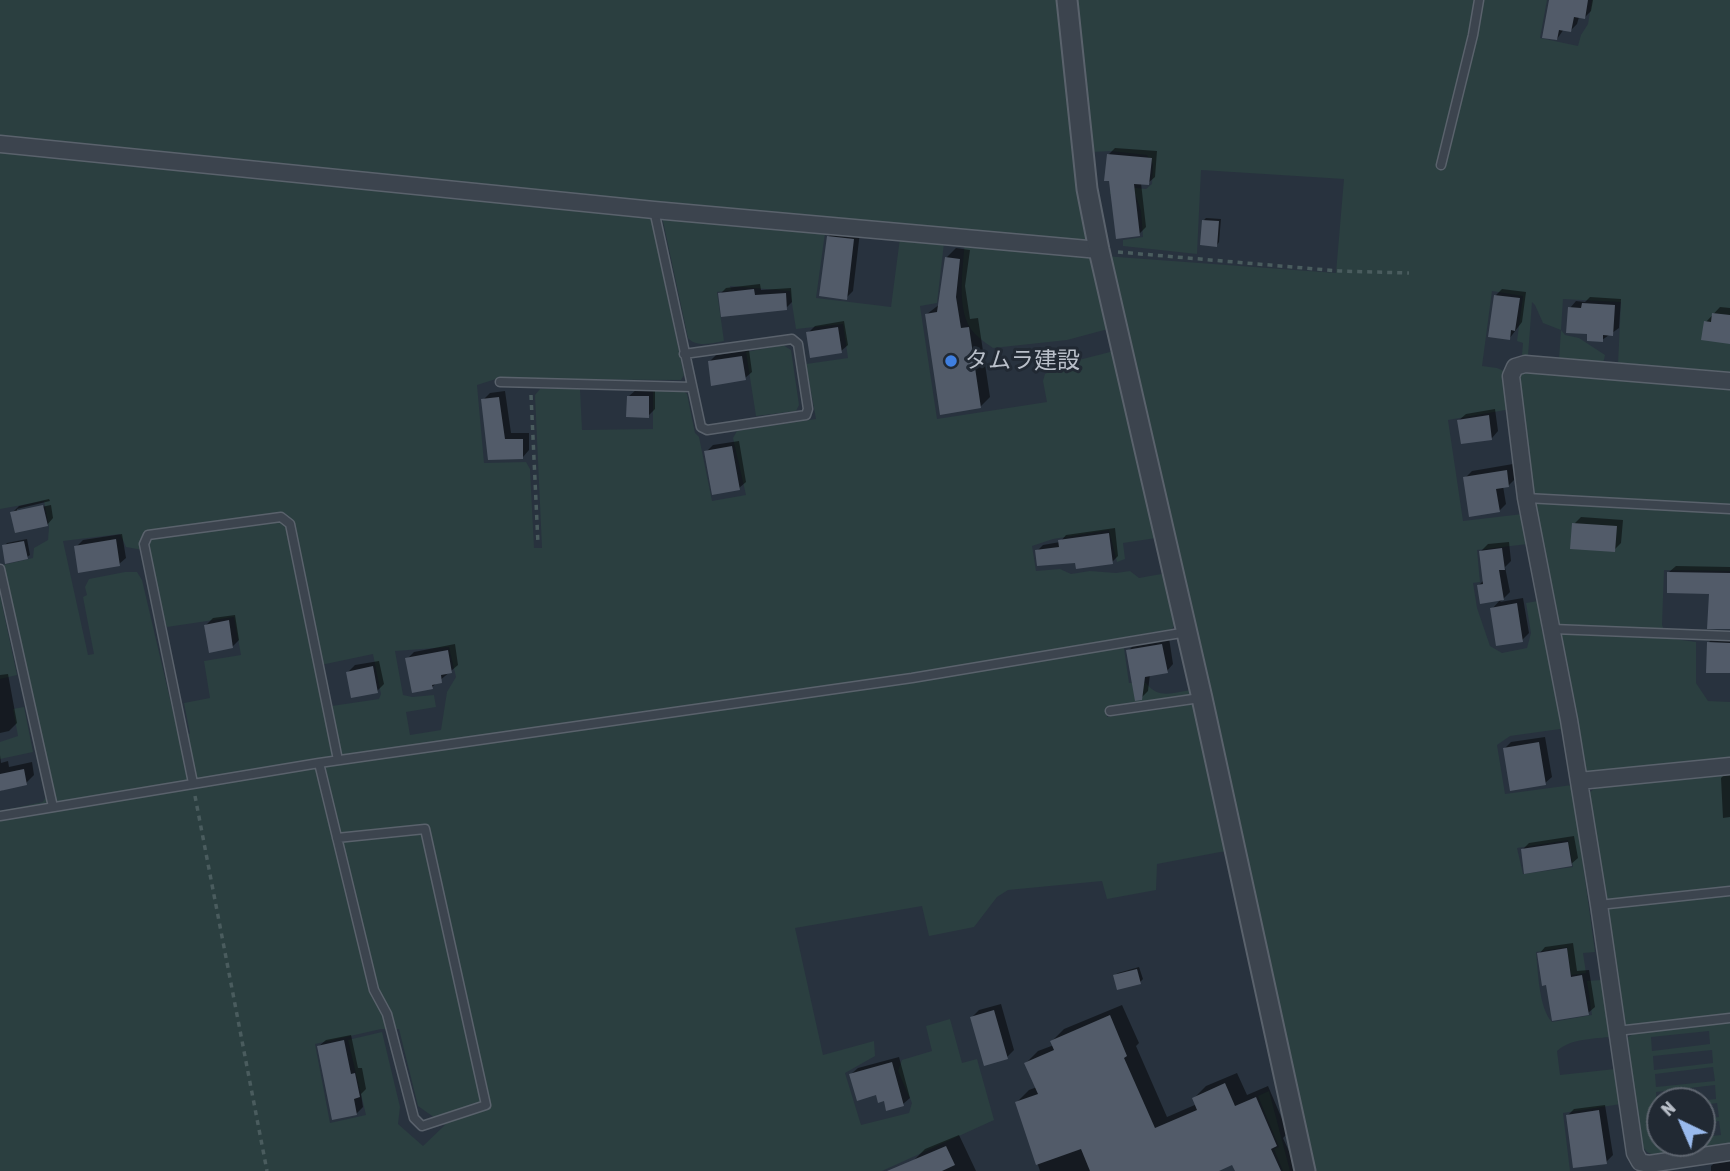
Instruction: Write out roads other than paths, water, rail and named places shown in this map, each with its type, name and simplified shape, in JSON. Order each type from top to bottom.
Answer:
[{"type":"street","points":[[1067,0],[1087,188],[1099,250],[1202,698],[1305,1171]]},
{"type":"street","points":[[0,144],[654,210],[1099,250]]},
{"type":"street","points":[[1730,382],[1525,364],[1515,368],[1511,376],[1526,498],[1553,629],[1579,780],[1635,1153],[1640,1162],[1648,1164],[1730,1152]]},
{"type":"street","points":[[1579,780],[1730,766]]},
{"type":"lane","points":[[1441,165],[1479,0]]},
{"type":"lane","points":[[654,210],[684,354],[701,427],[707,430],[806,415],[808,409],[798,344],[792,339],[684,354]]},
{"type":"lane","points":[[500,382],[692,387]]},
{"type":"lane","points":[[1526,498],[1730,509]]},
{"type":"lane","points":[[192,783],[144,544],[148,535],[281,516],[290,524],[338,760]]},
{"type":"lane","points":[[0,569],[54,807]]},
{"type":"lane","points":[[1553,629],[1730,636]]},
{"type":"lane","points":[[0,816],[338,760],[912,678],[1187,632]]},
{"type":"lane","points":[[1110,711],[1202,698]]},
{"type":"lane","points":[[319,763],[337,838],[374,990],[387,1014],[414,1118],[422,1126],[486,1105],[425,829],[337,838]]},
{"type":"lane","points":[[1599,905],[1730,891]]},
{"type":"lane","points":[[1617,1031],[1730,1018]]},
{"type":"place","name":"タムラ建設","points":[[951,361]]}]
